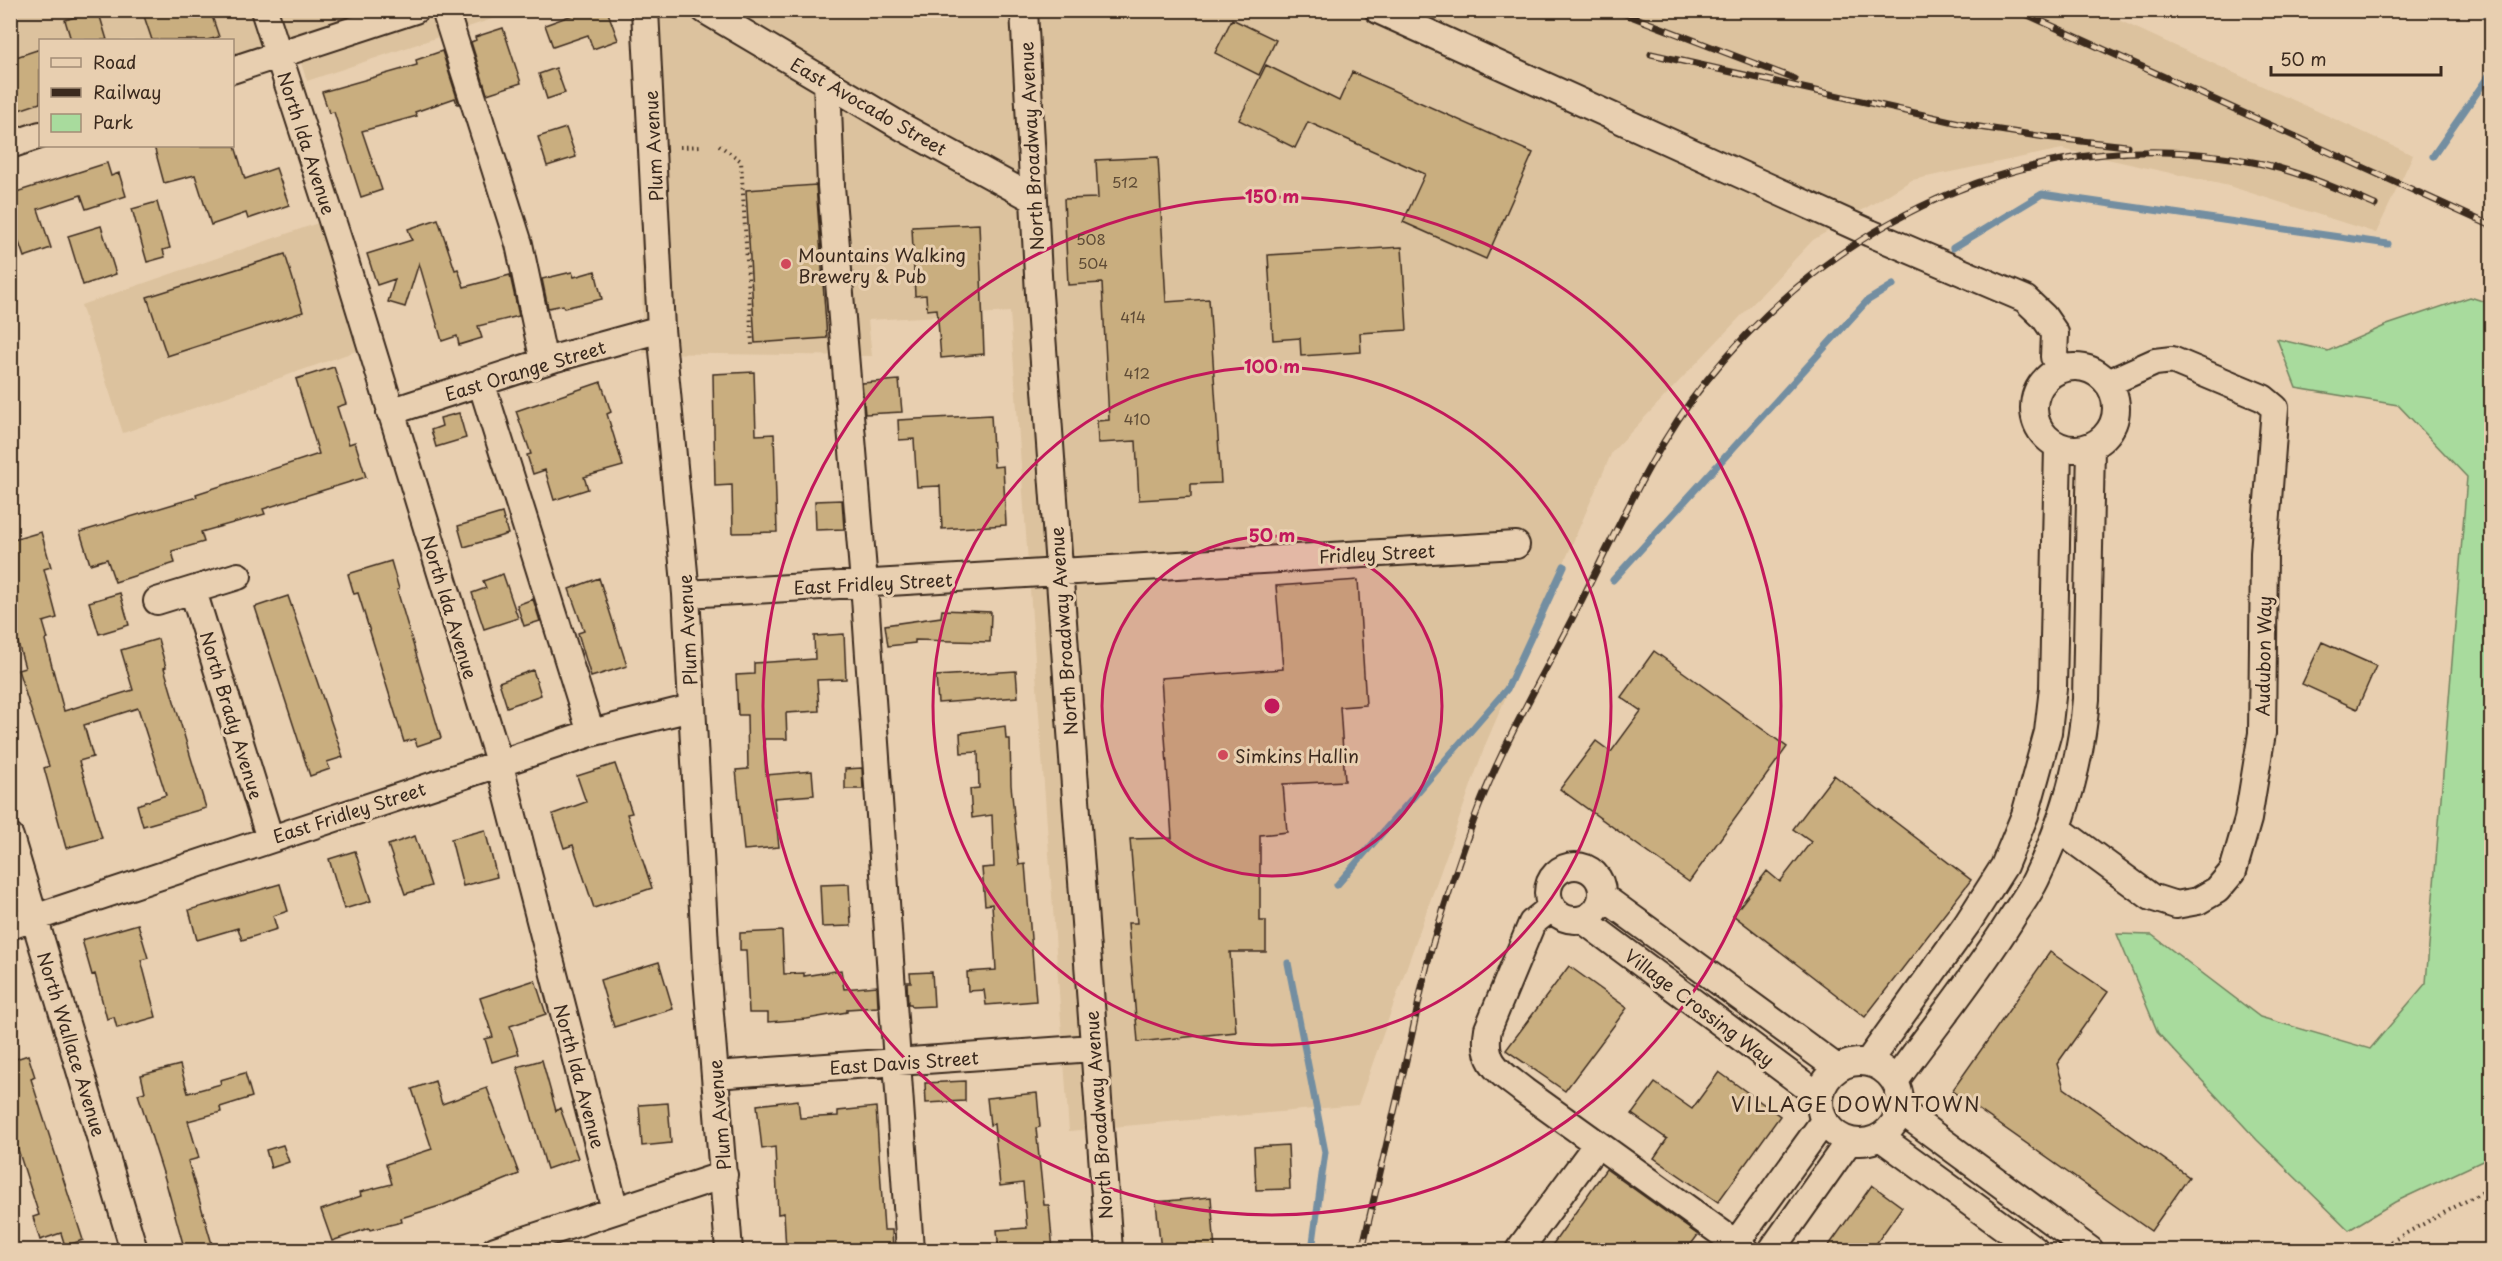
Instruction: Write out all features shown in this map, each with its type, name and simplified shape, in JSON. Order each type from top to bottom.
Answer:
[{"type":"street","name":"North Ida Avenue","points":[[264,10],[340,244],[499,762],[615,1210]]},
{"type":"street","points":[[234,69],[416,10]]},
{"type":"street","points":[[445,10],[519,244],[544,362]]},
{"type":"street","name":"Plum Avenue","points":[[645,10],[661,329],[686,594],[706,965],[729,1251]]},
{"type":"street","name":"East Avocado Street","points":[[705,10],[1034,199]]},
{"type":"street","name":"North Broadway Avenue","points":[[1024,10],[1040,306],[1109,1251]]},
{"type":"street","points":[[1378,10],[1870,233],[2025,299],[2044,317],[2055,333],[2054,357],[2062,369]]},
{"type":"street","points":[[827,82],[831,186],[864,583],[910,1251]]},
{"type":"street","points":[[10,146],[39,135]]},
{"type":"street","name":"East Orange Street","points":[[390,412],[544,362],[661,329]]},
{"type":"street","name":"Audubon Way","points":[[2057,828],[2151,897],[2176,905],[2198,901],[2217,890],[2233,871],[2248,819],[2262,733],[2264,554],[2275,408],[2263,398],[2172,360],[2155,362],[2108,383]]},
{"type":"street","points":[[2075,367],[2099,374],[2108,383],[2115,394],[2117,407],[2115,420],[2106,436],[2091,447],[2080,450],[2058,446],[2046,438],[2038,427],[2034,413],[2035,399],[2040,386],[2050,376],[2062,369],[2075,367]]},
{"type":"street","points":[[481,382],[591,733]]},
{"type":"street","points":[[1868,1062],[1967,924],[2004,866],[2025,815],[2039,771],[2048,732],[2053,688],[2058,446]]},
{"type":"street","points":[[1895,1081],[1995,944],[2036,880],[2057,828],[2075,773],[2084,729],[2091,447]]},
{"type":"street","name":"Fridley Street","points":[[1059,572],[1516,545]]},
{"type":"street","name":"East Fridley Street","points":[[686,594],[1059,572]]},
{"type":"street","points":[[157,601],[238,576]]},
{"type":"street","name":"North Brady Avenue","points":[[193,591],[270,839]]},
{"type":"street","points":[[2053,639],[2087,640]]},
{"type":"street","name":"East Fridley Street","points":[[10,926],[499,762],[591,733],[691,708]]},
{"type":"street","name":"North Wallace Avenue","points":[[10,837],[134,1251]]},
{"type":"street","name":"Village Crossing Way","points":[[1819,1096],[1582,919],[1565,918],[1552,907],[1548,890],[1551,881],[1564,869],[1573,866],[1590,872],[1597,878],[1602,896],[1837,1068]]},
{"type":"street","points":[[1582,919],[1595,910],[1602,896]]},
{"type":"street","points":[[1552,907],[1532,923],[1488,1029],[1485,1046],[1489,1060],[1495,1068],[1737,1248],[1824,1121]]},
{"type":"street","points":[[1967,924],[1995,944]]},
{"type":"street","name":"East Davis Street","points":[[715,1076],[1093,1048]]},
{"type":"street","points":[[1857,1061],[1868,1062],[1879,1066],[1895,1081],[1899,1091],[1900,1110],[1892,1126],[1880,1137],[1860,1142],[1849,1141],[1834,1134],[1824,1121],[1819,1109],[1819,1096],[1828,1075],[1837,1068],[1857,1061]]},
{"type":"street","points":[[1900,1110],[2090,1251]]},
{"type":"street","points":[[1880,1137],[2035,1251]]},
{"type":"street","points":[[1772,1251],[1849,1141]]},
{"type":"street","points":[[1519,1251],[1597,1144]]},
{"type":"street","points":[[495,1251],[724,1175]]},
{"type":"path","points":[[719,145],[741,161],[752,345]]},
{"type":"path","points":[[680,147],[702,146]]},
{"type":"path","points":[[2375,1251],[2492,1187]]},
{"type":"shaded area","points":[[10,11],[516,11],[307,81],[292,36],[234,56],[234,39],[39,39],[39,120],[11,130]]},
{"type":"shaded area","points":[[636,11],[2099,11],[2413,155],[2376,233],[2229,186],[2062,149],[1912,180],[1813,240],[1612,452],[1486,743],[1358,1105],[1069,1131],[1010,312],[868,320],[872,356],[643,353]]},
{"type":"shaded area","points":[[318,223],[359,350],[123,433],[81,305]]},
{"type":"green space","points":[[2470,297],[2492,304],[2491,1157],[2395,1202],[2349,1230],[2257,1140],[2158,1033],[2117,934],[2152,935],[2260,1017],[2370,1049],[2426,983],[2467,477],[2398,405],[2296,388],[2277,339],[2328,351],[2387,325]]},
{"type":"building","points":[[98,10],[107,39],[71,39],[65,20]]},
{"type":"building","points":[[142,10],[210,10],[219,37],[211,39],[152,39]]},
{"type":"building","points":[[586,10],[607,10],[618,40],[593,49],[588,35],[553,47],[545,25]]},
{"type":"building","points":[[1232,19],[1276,40],[1259,75],[1215,53]]},
{"type":"building","points":[[503,28],[521,83],[487,94],[471,42],[476,40],[475,37]]},
{"type":"building","points":[[39,49],[39,103],[10,113],[10,59]]},
{"type":"building","points":[[442,51],[459,104],[455,98],[415,112],[417,116],[362,131],[382,190],[361,197],[334,112],[329,113],[322,92],[417,65],[416,60]]},
{"type":"building","points":[[1266,65],[1339,101],[1352,72],[1533,153],[1486,259],[1403,222],[1425,174],[1308,122],[1295,148],[1239,120]]},
{"type":"building","points":[[556,68],[565,93],[547,99],[539,74]]},
{"type":"building","points":[[566,128],[576,157],[547,166],[538,137]]},
{"type":"building","points":[[235,146],[245,179],[276,168],[289,205],[248,219],[246,213],[211,225],[195,175],[164,183],[154,147]]},
{"type":"building","points":[[1158,157],[1166,302],[1209,299],[1221,483],[1191,484],[1191,497],[1139,500],[1136,441],[1098,443],[1097,421],[1109,420],[1102,283],[1068,285],[1064,199],[1098,198],[1096,160]]},
{"type":"building","points":[[107,163],[111,176],[119,173],[126,196],[86,209],[81,195],[38,209],[51,248],[24,257],[10,216],[10,194]]},
{"type":"building","name":"Mountains Walking Brewery & Pub","points":[[816,185],[827,338],[755,343],[746,190]]},
{"type":"building","points":[[157,202],[170,248],[163,250],[165,257],[147,262],[132,209]]},
{"type":"building","points":[[438,219],[455,270],[458,269],[464,287],[510,275],[519,316],[478,326],[482,338],[459,345],[457,336],[442,341],[419,263],[405,307],[388,302],[395,279],[377,285],[367,254],[412,240],[408,229]]},
{"type":"building","points":[[979,224],[984,354],[941,358],[937,309],[927,310],[926,295],[915,296],[912,227]]},
{"type":"building","points":[[101,226],[116,274],[83,285],[68,236]]},
{"type":"building","points":[[1402,247],[1407,330],[1360,333],[1361,352],[1301,356],[1300,338],[1273,340],[1268,255]]},
{"type":"building","points":[[285,254],[303,312],[167,356],[147,297]]},
{"type":"building","points":[[595,271],[602,299],[564,308],[563,305],[548,308],[542,279],[572,272],[574,277]]},
{"type":"building","points":[[334,367],[346,404],[337,407],[349,444],[355,442],[366,477],[263,509],[265,514],[201,532],[204,542],[172,551],[175,563],[115,582],[107,559],[90,564],[80,532],[197,497],[196,494],[319,454],[296,379]]},
{"type":"building","points":[[754,372],[756,435],[774,434],[777,532],[733,533],[732,485],[715,486],[713,374]]},
{"type":"building","points":[[899,380],[902,412],[865,414],[862,383]]},
{"type":"building","points":[[601,382],[611,412],[607,414],[623,466],[584,477],[588,489],[554,500],[545,470],[533,474],[527,455],[531,454],[516,411]]},
{"type":"building","points":[[459,413],[466,438],[436,447],[431,430],[442,426],[440,418]]},
{"type":"building","points":[[991,415],[994,467],[1003,466],[1006,525],[942,529],[940,486],[917,487],[914,439],[899,440],[898,420]]},
{"type":"building","points":[[842,500],[844,529],[816,530],[815,501]]},
{"type":"building","points":[[502,513],[508,534],[464,547],[458,526]]},
{"type":"building","points":[[41,532],[51,567],[44,569],[57,618],[43,622],[48,639],[45,640],[64,711],[133,690],[121,650],[158,639],[166,667],[164,668],[206,808],[143,826],[137,805],[166,795],[138,708],[84,725],[93,757],[79,761],[102,838],[66,848],[44,768],[49,766],[18,670],[25,668],[15,632],[10,634],[10,541]]},
{"type":"building","points":[[391,561],[399,589],[397,590],[441,738],[417,746],[415,739],[404,742],[358,593],[354,594],[348,574]]},
{"type":"building","points":[[503,574],[518,618],[484,629],[472,593],[486,588],[483,581]]},
{"type":"building","points":[[599,578],[627,666],[591,677],[578,633],[584,631],[569,589]]},
{"type":"building","points":[[1358,580],[1366,705],[1340,707],[1345,781],[1283,784],[1287,832],[1260,835],[1260,921],[1266,921],[1266,952],[1230,952],[1236,1032],[1138,1042],[1128,923],[1137,923],[1130,839],[1172,838],[1161,678],[1283,669],[1276,586]]},
{"type":"building","points":[[120,593],[129,625],[99,634],[89,602]]},
{"type":"building","points":[[288,596],[343,757],[327,762],[330,769],[310,776],[255,607]]},
{"type":"building","points":[[533,599],[540,621],[524,626],[517,605]]},
{"type":"building","points":[[942,610],[991,612],[990,642],[915,640],[915,643],[888,646],[885,625],[941,617]]},
{"type":"building","points":[[844,634],[846,679],[817,680],[819,711],[786,713],[787,739],[764,739],[766,775],[812,771],[814,795],[774,798],[779,847],[744,850],[736,770],[748,769],[747,715],[738,715],[736,675],[754,674],[754,663],[815,659],[814,636]]},
{"type":"building","points":[[2322,642],[2376,666],[2357,709],[2302,684]]},
{"type":"building","points":[[1654,651],[1787,747],[1689,882],[1560,789],[1596,741],[1611,752],[1641,711],[1621,697]]},
{"type":"building","points":[[533,670],[541,695],[507,707],[499,682]]},
{"type":"building","points":[[1016,671],[1018,697],[938,703],[936,676]]},
{"type":"building","points":[[1005,726],[1006,739],[1010,739],[1011,785],[1019,865],[1025,864],[1036,1001],[986,1005],[984,990],[968,991],[967,972],[996,970],[992,904],[985,905],[982,868],[994,867],[992,815],[972,818],[970,789],[979,788],[978,752],[961,753],[960,733]]},
{"type":"building","points":[[615,764],[632,813],[627,814],[652,888],[594,908],[573,845],[564,848],[553,814],[586,802],[577,776]]},
{"type":"building","points":[[862,768],[863,789],[845,789],[845,769]]},
{"type":"building","points":[[1834,775],[1971,880],[1865,1017],[1733,915],[1767,871],[1780,882],[1811,842],[1793,829]]},
{"type":"building","points":[[485,830],[497,877],[463,886],[451,839]]},
{"type":"building","points":[[415,836],[431,886],[405,894],[388,845]]},
{"type":"building","points":[[355,851],[371,901],[344,909],[329,859]]},
{"type":"building","points":[[280,884],[288,911],[273,916],[277,929],[242,940],[238,928],[197,940],[189,910]]},
{"type":"building","points":[[849,884],[851,926],[822,927],[820,885]]},
{"type":"building","points":[[138,924],[148,958],[141,960],[156,1017],[117,1028],[114,1017],[107,1019],[95,974],[92,975],[82,940]]},
{"type":"building","points":[[782,931],[784,974],[804,973],[804,976],[841,970],[844,989],[877,986],[878,1007],[847,1009],[847,1012],[807,1019],[768,1022],[768,1013],[749,1013],[746,950],[740,950],[740,933]]},
{"type":"building","points":[[2050,952],[2108,992],[2057,1064],[2064,1088],[2189,1177],[2151,1231],[1952,1091]]},
{"type":"building","points":[[659,962],[673,1009],[614,1027],[600,980]]},
{"type":"building","points":[[1569,966],[1627,1008],[1565,1091],[1506,1050]]},
{"type":"building","points":[[932,972],[934,1006],[912,1007],[908,1004],[907,982],[911,982],[910,973]]},
{"type":"building","points":[[535,980],[546,1014],[510,1026],[519,1054],[492,1062],[485,1039],[493,1037],[480,998]]},
{"type":"building","points":[[28,1055],[35,1077],[31,1079],[83,1240],[65,1246],[61,1233],[40,1240],[33,1217],[39,1215],[15,1140],[10,1141],[10,1061]]},
{"type":"building","points":[[542,1060],[556,1111],[560,1108],[578,1158],[547,1169],[517,1067]]},
{"type":"building","points":[[180,1065],[188,1093],[221,1084],[220,1080],[245,1073],[252,1097],[220,1107],[221,1112],[188,1121],[199,1158],[188,1161],[214,1251],[185,1251],[138,1094],[145,1092],[141,1075]]},
{"type":"building","points":[[1719,1072],[1780,1116],[1718,1202],[1654,1158],[1667,1139],[1632,1114],[1655,1083],[1692,1109]]},
{"type":"building","points":[[435,1081],[442,1104],[487,1088],[519,1174],[443,1205],[401,1218],[402,1222],[370,1230],[369,1228],[332,1241],[321,1210],[361,1196],[360,1192],[392,1184],[386,1164],[432,1149],[412,1089]]},
{"type":"building","points":[[965,1081],[965,1101],[926,1103],[925,1083]]},
{"type":"building","points":[[1037,1093],[1040,1127],[1036,1128],[1044,1205],[1049,1205],[1053,1251],[999,1251],[997,1230],[1027,1228],[1023,1183],[1000,1186],[994,1124],[990,1125],[987,1098]]},
{"type":"building","points":[[798,1100],[800,1118],[838,1116],[838,1111],[876,1107],[884,1230],[892,1230],[893,1251],[786,1251],[784,1213],[778,1214],[775,1147],[762,1149],[757,1105]]},
{"type":"building","points":[[668,1103],[671,1143],[642,1146],[639,1105]]},
{"type":"building","points":[[283,1145],[289,1162],[271,1168],[266,1150]]},
{"type":"building","points":[[1288,1145],[1290,1189],[1256,1190],[1254,1147]]},
{"type":"building","points":[[1606,1169],[1698,1235],[1686,1251],[1548,1251]]},
{"type":"building","points":[[1872,1185],[1902,1207],[1871,1251],[1825,1251]]},
{"type":"building","points":[[1211,1197],[1215,1251],[1161,1251],[1156,1202]]},
{"type":"waterway","points":[[2484,10],[2492,30]]},
{"type":"waterway","points":[[2433,156],[2492,71]]},
{"type":"waterway","points":[[1953,248],[2042,194],[2388,244]]},
{"type":"waterway","points":[[1613,580],[1867,301],[1893,285]]},
{"type":"waterway","points":[[1337,885],[1507,689],[1564,566]]},
{"type":"waterway","points":[[1288,963],[1325,1152],[1312,1250]]},
{"type":"railway","points":[[1615,10],[1795,79]]},
{"type":"railway","points":[[2017,10],[2492,226]]},
{"type":"railway","points":[[1651,54],[1973,126],[2127,146]]},
{"type":"railway","points":[[1362,1250],[1431,949],[1482,799],[1515,726],[1652,462],[1687,406],[1760,321],[1820,269],[1885,226],[1955,191],[2029,167],[2105,154],[2183,153],[2263,164],[2320,182],[2375,205]]},
{"type":"place","name":"Mountains Walking Brewery & Pub","points":[[786,264]]},
{"type":"place","name":"Simkins Hallin","points":[[1223,755]]},
{"type":"district","name":"VILLAGE DOWNTOWN","points":[[1856,1104]]}]
